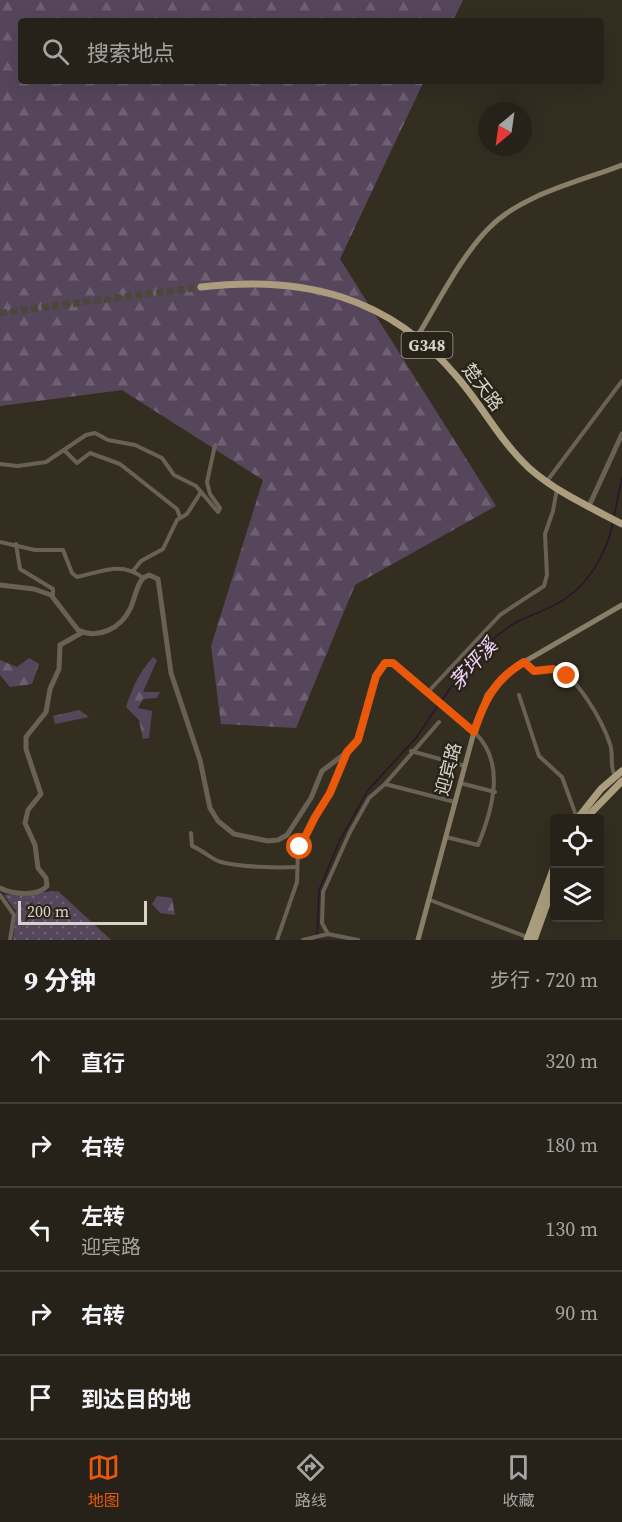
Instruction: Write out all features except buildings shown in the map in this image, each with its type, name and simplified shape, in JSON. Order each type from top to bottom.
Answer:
[{"type":"highway","name":"楚天路","points":[[201,287],[257,283],[315,289],[369,307],[417,337],[459,378],[514,453],[547,482],[622,524]]},
{"type":"highway","points":[[581,814],[601,789],[621,778]]},
{"type":"highway","points":[[590,814],[621,778]]},
{"type":"highway","points":[[531,939],[555,868]]},
{"type":"highway","points":[[531,939],[550,895]]},
{"type":"main road","points":[[417,337],[475,245],[496,221],[523,204],[622,165]]},
{"type":"main road","name":"迎宾路","points":[[418,940],[474,732],[483,704],[493,687],[524,662],[622,605]]},
{"type":"street","points":[[547,482],[622,381]]},
{"type":"street","points":[[0,464],[18,466],[46,462],[92,433],[108,440],[124,441],[165,460],[174,475],[196,486],[215,510],[220,512],[207,482],[215,445]]},
{"type":"street","points":[[589,506],[622,434]]},
{"type":"street","points":[[64,450],[77,463],[90,453],[120,464],[177,509],[180,517]]},
{"type":"street","points":[[430,694],[500,615],[544,586],[547,575],[545,534],[557,489]]},
{"type":"street","points":[[134,571],[141,561],[163,549],[180,517],[187,514],[201,492]]},
{"type":"street","points":[[0,542],[43,550],[63,550],[72,573],[77,577],[116,569],[134,571],[143,578]]},
{"type":"street","points":[[16,544],[18,567],[53,589],[53,597]]},
{"type":"street","points":[[143,578],[152,576],[160,582],[175,688],[200,760],[212,812],[225,829],[239,836],[264,840],[284,837],[311,798],[322,771],[347,752],[358,740],[376,676],[385,663],[393,663],[483,740],[492,766],[495,792],[489,820],[478,845],[446,837]]},
{"type":"street","points":[[0,888],[12,892],[38,892],[47,886],[46,878],[38,868],[35,845],[25,823],[28,810],[41,794],[26,741],[30,729],[46,712],[50,689],[59,669],[60,645],[83,632],[103,632],[120,623],[131,608],[143,578]]},
{"type":"street","points":[[0,585],[34,589],[53,597],[74,626],[83,632]]},
{"type":"street","points":[[524,662],[534,671],[546,669],[560,671],[584,694],[610,743],[611,765],[621,778]]},
{"type":"street","points":[[519,695],[539,756],[562,777],[575,814]]},
{"type":"street","points":[[328,934],[322,923],[324,888],[369,798],[385,784],[411,751],[439,722]]},
{"type":"street","points":[[411,751],[465,765]]},
{"type":"street","points":[[277,940],[297,882],[300,847],[330,793],[347,752]]},
{"type":"street","points":[[460,783],[495,792]]},
{"type":"street","points":[[385,784],[455,802]]},
{"type":"street","points":[[191,833],[192,846],[204,850],[222,863],[271,868],[297,867]]},
{"type":"street","points":[[0,895],[14,915],[10,940]]},
{"type":"street","points":[[430,900],[531,939]]},
{"type":"street","points":[[303,940],[321,934],[358,940]]},
{"type":"green space","points":[[0,0],[463,0],[454,18],[18,18],[18,84],[423,84],[340,259],[496,506],[355,585],[296,728],[221,724],[211,646],[263,480],[122,390],[0,406]]},
{"type":"green space","points":[[153,657],[157,660],[143,692],[160,692],[157,698],[143,699],[138,708],[152,711],[149,738],[143,739],[139,720],[126,707],[136,681]]},
{"type":"green space","points":[[29,658],[39,664],[32,684],[10,687],[0,675],[0,660],[17,667]]},
{"type":"green space","points":[[79,710],[89,717],[55,724],[53,716]]},
{"type":"green space","points":[[58,891],[111,940],[13,940],[16,911],[4,895]]},
{"type":"green space","points":[[157,896],[172,898],[175,915],[160,913],[152,904]]},
{"type":"waterway","name":"茅坪溪","points":[[614,517],[622,477]]},
{"type":"waterway","name":"茅坪溪","points":[[442,700],[466,668],[504,630],[528,616],[550,608],[585,581],[603,553],[613,522]]},
{"type":"waterway","name":"茅坪溪","points":[[317,940],[319,890],[339,842],[368,790],[416,738],[439,704]]},
{"type":"tunnel","points":[[0,313],[201,287]]},
{"type":"route","points":[[300,847],[330,793],[347,752],[358,740],[376,676],[385,663],[393,663],[474,732],[487,695],[500,679],[517,666],[524,662],[534,671],[553,669],[567,676]]}]
